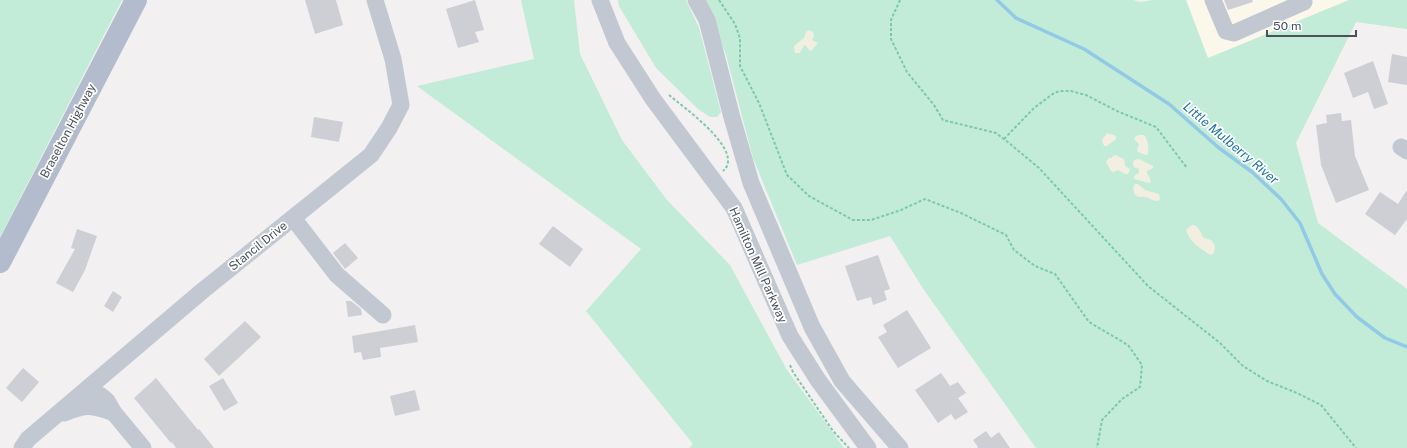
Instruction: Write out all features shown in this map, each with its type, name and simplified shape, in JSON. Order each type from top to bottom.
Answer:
[{"type":"main road","name":"Braselton Highway","points":[[0,262],[136,0]]},
{"type":"street","name":"Stancil Drive","points":[[22,448],[28,439],[195,297],[371,155],[389,128],[400,105],[393,59],[375,0]]},
{"type":"street","name":"Hamilton Mill Parkway","points":[[600,0],[617,43],[653,99],[734,208],[790,336],[818,380],[868,448]]},
{"type":"street","name":"Hamilton Mill Parkway","points":[[696,0],[707,20],[731,114],[751,183],[812,327],[842,381],[900,448]]},
{"type":"street","points":[[1212,0],[1226,31],[1234,33],[1304,2]]},
{"type":"street","points":[[293,218],[337,275],[383,315]]},
{"type":"street","points":[[84,392],[100,395],[107,401],[114,413],[142,448]]},
{"type":"street","points":[[54,417],[82,406],[95,406],[114,413]]},
{"type":"path","points":[[719,0],[735,24],[740,38],[740,66],[759,103],[787,175],[809,196],[853,220],[871,220],[925,200],[961,213],[1006,235],[1014,250],[1035,266],[1055,274],[1089,322],[1128,345],[1142,365],[1140,387],[1122,399],[1102,420],[1097,448]]},
{"type":"path","points":[[900,0],[891,20],[892,38],[907,72],[934,105],[943,120],[996,133],[1004,139],[1039,168],[1148,286],[1220,343],[1244,366],[1267,381],[1297,393],[1320,405],[1356,448]]},
{"type":"path","points":[[665,91],[715,134],[728,157],[728,165],[722,172]]},
{"type":"path","points":[[1004,139],[1034,108],[1054,93],[1060,91],[1071,91],[1086,95],[1117,111],[1156,127],[1187,168]]},
{"type":"shaded area","points":[[1186,0],[1349,0],[1208,58]]},
{"type":"green space","points":[[0,0],[122,0],[0,237]]},
{"type":"green space","points":[[521,0],[574,0],[580,54],[622,140],[667,200],[730,265],[787,370],[844,448],[689,448],[693,444],[586,311],[641,249],[417,86],[534,59]]},
{"type":"green space","points":[[618,0],[686,0],[699,28],[721,112],[717,117],[710,117],[698,109],[656,68],[619,6]]},
{"type":"green space","points":[[705,0],[1133,0],[1140,2],[1153,0],[1186,0],[1208,58],[1349,0],[1407,0],[1407,29],[1356,22],[1296,143],[1318,223],[1407,289],[1407,448],[1036,448],[924,290],[890,236],[797,265],[753,158],[726,55]]},
{"type":"sand","points":[[809,30],[813,32],[814,36],[812,40],[818,43],[810,51],[804,45],[800,53],[795,53],[794,46],[804,38],[806,32]]},
{"type":"sand","points":[[1107,133],[1116,136],[1116,139],[1107,146],[1104,146],[1102,140]]},
{"type":"sand","points":[[1144,135],[1147,141],[1148,154],[1146,155],[1138,152],[1137,150],[1139,144],[1134,139],[1136,136]]},
{"type":"sand","points":[[1115,155],[1124,159],[1125,166],[1130,169],[1128,174],[1118,170],[1113,172],[1111,171],[1106,162],[1109,158]]},
{"type":"sand","points":[[1139,159],[1153,166],[1153,168],[1147,171],[1151,182],[1149,183],[1134,179],[1134,176],[1139,173],[1139,169],[1134,167],[1133,163],[1134,160]]},
{"type":"sand","points":[[1135,184],[1138,184],[1145,190],[1159,194],[1160,199],[1156,201],[1145,197],[1136,196],[1133,188]]},
{"type":"sand","points":[[1192,225],[1198,228],[1204,238],[1211,240],[1215,246],[1214,253],[1211,255],[1199,248],[1193,242],[1186,230]]},
{"type":"building","points":[[305,0],[336,0],[343,25],[315,34]]},
{"type":"building","points":[[475,0],[484,30],[475,32],[479,42],[458,48],[446,9]]},
{"type":"building","points":[[1224,0],[1252,0],[1253,2],[1228,10]]},
{"type":"building","points":[[1392,54],[1407,57],[1407,85],[1388,82]]},
{"type":"building","points":[[1373,61],[1388,104],[1374,109],[1368,92],[1353,98],[1344,73]]},
{"type":"building","points":[[1341,113],[1342,121],[1351,120],[1355,156],[1369,190],[1336,203],[1321,165],[1316,125],[1327,123],[1326,115]]},
{"type":"building","points":[[314,117],[343,122],[339,142],[311,137]]},
{"type":"building","points":[[1407,190],[1407,219],[1395,235],[1365,214],[1380,192],[1398,204]]},
{"type":"building","points":[[553,226],[583,249],[570,267],[539,244]]},
{"type":"building","points":[[77,229],[97,236],[85,270],[73,292],[56,283],[75,249],[71,248]]},
{"type":"building","points":[[345,243],[358,258],[345,269],[333,253]]},
{"type":"building","points":[[878,255],[890,289],[884,291],[887,300],[873,305],[871,297],[857,301],[845,266]]},
{"type":"building","points":[[113,291],[122,297],[113,312],[104,306]]},
{"type":"building","points":[[346,301],[351,301],[361,309],[362,315],[348,317]]},
{"type":"building","points":[[907,310],[931,348],[898,368],[878,337],[887,332],[883,325]]},
{"type":"building","points":[[245,321],[261,337],[219,376],[204,359]]},
{"type":"building","points":[[415,325],[418,342],[380,348],[381,357],[363,360],[361,352],[354,353],[352,336]]},
{"type":"building","points":[[23,368],[39,382],[22,402],[6,388]]},
{"type":"building","points":[[941,373],[950,386],[958,382],[966,393],[958,398],[968,412],[955,420],[951,414],[938,423],[915,390]]},
{"type":"building","points":[[156,378],[214,448],[176,448],[172,442],[171,443],[134,398]]},
{"type":"building","points":[[223,378],[238,403],[224,411],[209,386]]},
{"type":"building","points":[[415,390],[420,410],[395,416],[390,396]]},
{"type":"building","points":[[986,431],[991,438],[999,432],[1010,448],[977,448],[978,447],[973,440]]},
{"type":"waterway","name":"Little Mulberry River","points":[[997,0],[1016,18],[1084,49],[1169,104],[1219,148],[1252,172],[1281,199],[1300,223],[1322,274],[1335,294],[1357,317],[1385,338],[1407,347]]}]
